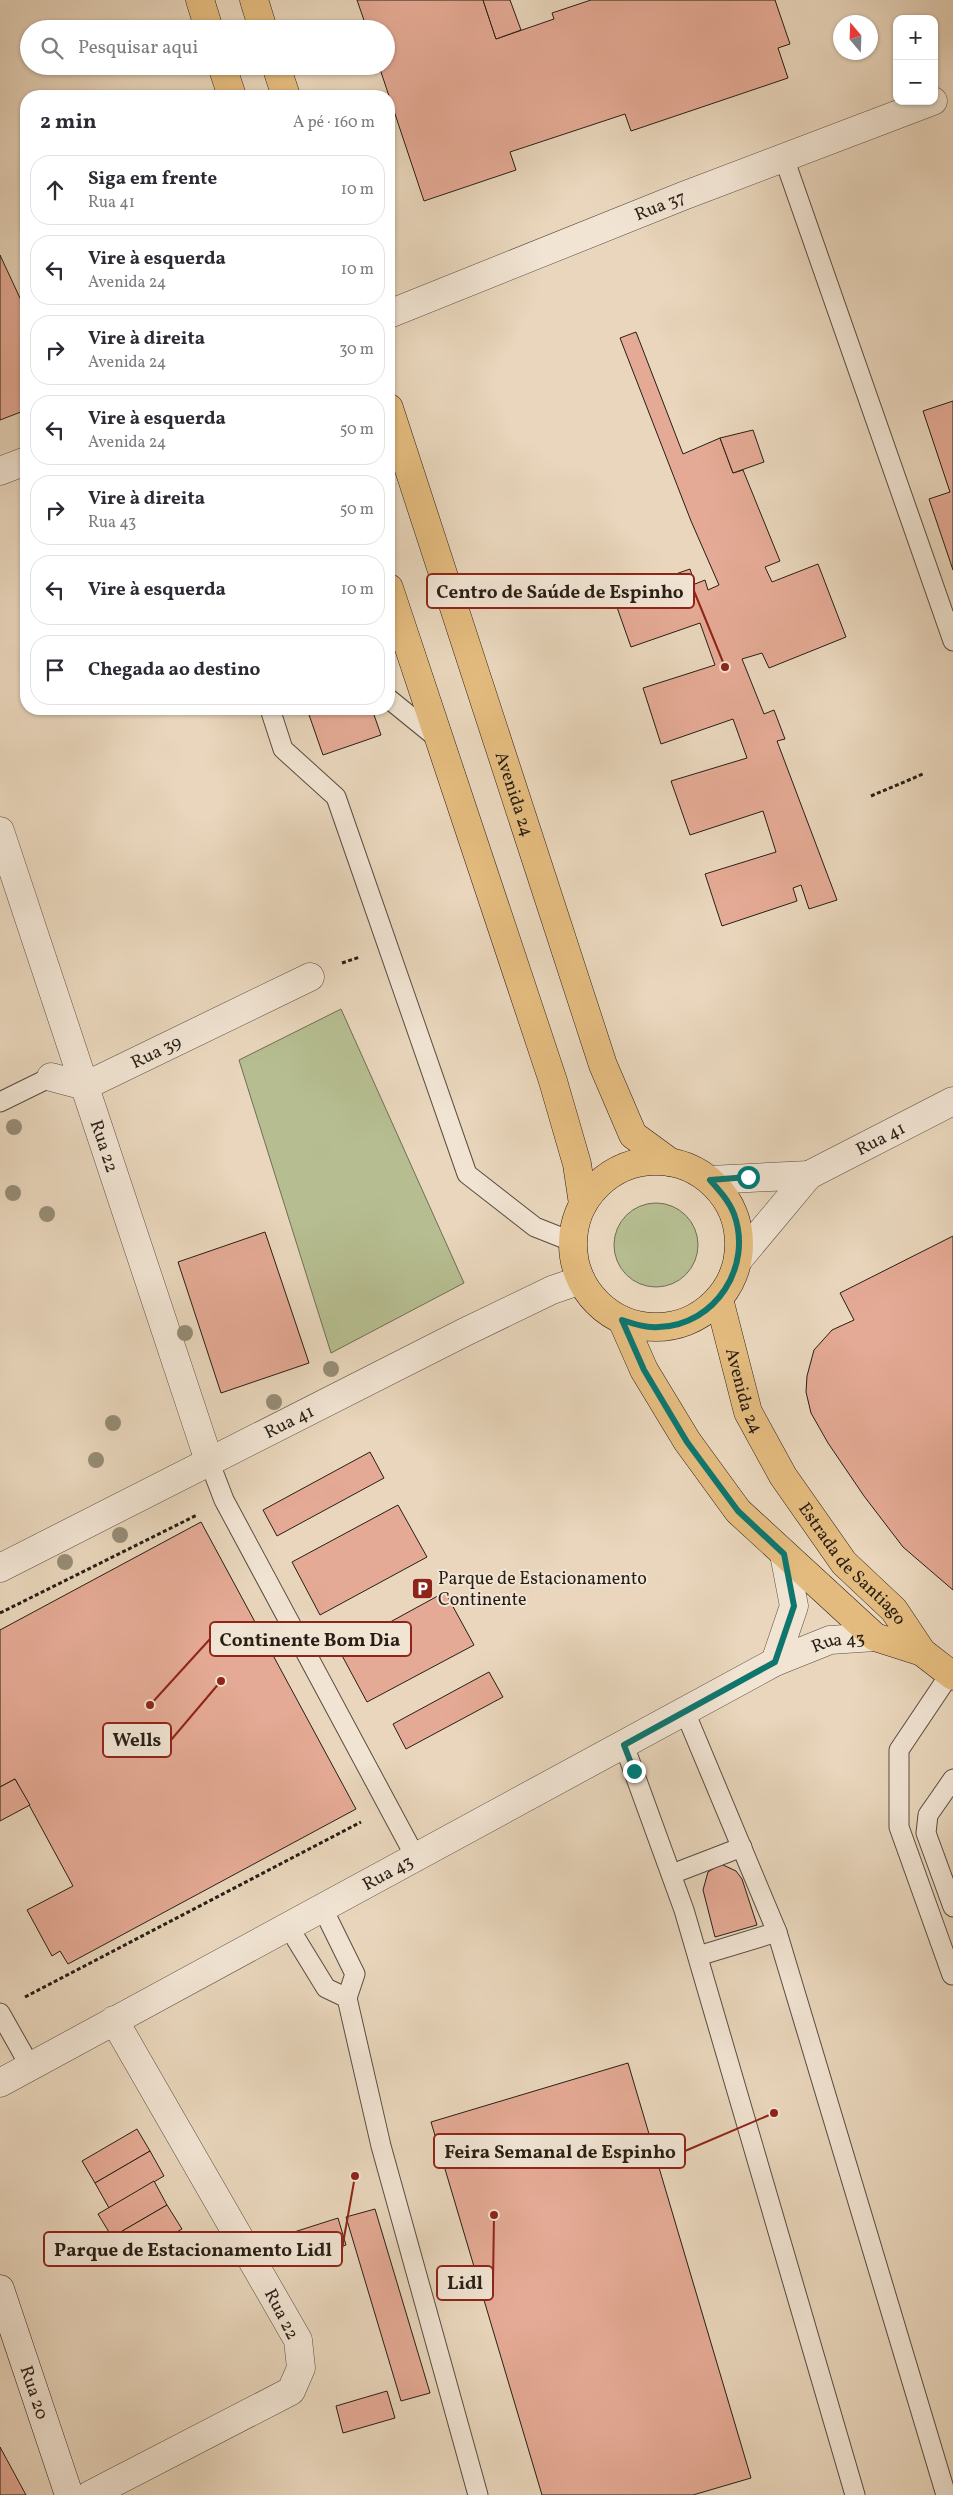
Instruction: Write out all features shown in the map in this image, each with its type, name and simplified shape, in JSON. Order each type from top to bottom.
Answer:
[{"type":"main road","points":[[200,0],[206,20]]},
{"type":"main road","points":[[254,0],[260,20]]},
{"type":"main road","points":[[225,75],[230,90]]},
{"type":"main road","points":[[279,75],[284,90]]},
{"type":"main road","name":"Avenida 24","points":[[395,426],[603,1065],[633,1135],[670,1162]]},
{"type":"main road","name":"Avenida 24","points":[[395,607],[437,738],[553,1081],[577,1164],[583,1204]]},
{"type":"main road","name":"Avenida 24","points":[[648,1161],[670,1162],[691,1168],[710,1180],[725,1196],[734,1214],[740,1238],[738,1260],[731,1281],[719,1299],[702,1313],[682,1323],[660,1327],[641,1326],[622,1320],[605,1310],[591,1296],[581,1280],[574,1261],[573,1242],[576,1223],[583,1204],[594,1188],[609,1175],[626,1166],[648,1161]]},
{"type":"main road","name":"Avenida 24","points":[[719,1299],[748,1412],[783,1476]]},
{"type":"main road","points":[[622,1320],[644,1370],[687,1442],[738,1511],[875,1637]]},
{"type":"main road","name":"Estrada de Santiago","points":[[783,1476],[844,1563],[894,1610],[922,1652],[952,1675]]},
{"type":"main road","name":"Estrada de Santiago","points":[[875,1637],[922,1652]]},
{"type":"street","name":"Rua 37","points":[[938,100],[953,94]]},
{"type":"street","name":"Rua 37","points":[[395,312],[526,258],[923,105]]},
{"type":"street","points":[[0,471],[20,463]]},
{"type":"street","name":"Rua 22","points":[[0,831],[209,1461]]},
{"type":"street","name":"Rua 39","points":[[85,1086],[310,977]]},
{"type":"street","points":[[51,1077],[85,1086]]},
{"type":"street","name":"Rua 41","points":[[710,1180],[809,1174],[953,1101]]},
{"type":"street","name":"Rua 41","points":[[738,1260],[809,1174]]},
{"type":"street","name":"Rua 41","points":[[0,1568],[465,1332],[552,1290],[581,1280]]},
{"type":"street","name":"Rua 43","points":[[775,1662],[794,1606],[784,1554]]},
{"type":"street","name":"Rua 43","points":[[0,2082],[288,1926],[323,1909],[775,1662],[830,1640],[875,1637]]},
{"type":"street","name":"Rua 22","points":[[90,2495],[291,2391],[301,2368],[298,2340],[114,2020]]},
{"type":"street","name":"Rua 20","points":[[0,2289],[69,2495]]},
{"type":"lane","points":[[784,158],[953,641]]},
{"type":"lane","points":[[395,704],[437,738]]},
{"type":"lane","points":[[272,715],[283,749],[336,797],[467,1174],[535,1227],[573,1242]]},
{"type":"lane","points":[[0,1102],[51,1077]]},
{"type":"lane","points":[[209,1461],[224,1500],[416,1858]]},
{"type":"lane","points":[[952,1675],[899,1750],[899,1826],[952,1975]]},
{"type":"lane","points":[[685,1712],[777,1932],[946,2495]]},
{"type":"lane","points":[[624,1745],[672,1874],[698,1956],[855,2495]]},
{"type":"lane","points":[[951,1786],[928,1815],[926,1833],[953,1908]]},
{"type":"lane","points":[[672,1874],[742,1847]]},
{"type":"lane","points":[[932,1849],[953,1864]]},
{"type":"lane","points":[[323,1909],[355,1974],[347,1998],[381,2146],[478,2495]]},
{"type":"lane","points":[[288,1926],[326,1988],[347,1998]]},
{"type":"lane","points":[[698,1956],[777,1932]]},
{"type":"lane","points":[[0,2013],[30,2066]]},
{"type":"path","points":[[871,796],[923,774]]},
{"type":"path","points":[[0,1613],[202,1513]]},
{"type":"path","points":[[18,2001],[366,1819]]},
{"type":"green space","points":[[341,1009],[464,1283],[331,1353],[239,1060]]},
{"type":"green space","points":[[656,1203],[672,1206],[686,1215],[695,1229],[698,1245],[695,1261],[686,1275],[672,1284],[656,1287],[640,1284],[626,1275],[617,1261],[614,1245],[617,1229],[626,1215],[640,1206]]},
{"type":"building","points":[[357,0],[483,0],[496,39],[554,19],[552,13],[591,0],[775,0],[790,44],[778,48],[788,78],[631,131],[625,114],[510,152],[516,170],[424,201],[395,114],[395,90],[387,90],[382,75],[395,75],[395,20],[364,20]]},
{"type":"building","points":[[483,0],[510,0],[521,30],[496,39]]},
{"type":"building","points":[[0,255],[20,298],[20,412],[0,420]]},
{"type":"building","points":[[636,332],[683,454],[720,438],[733,473],[743,470],[780,561],[765,567],[772,582],[818,564],[846,637],[769,668],[762,653],[742,659],[764,714],[774,710],[785,739],[777,741],[837,900],[809,909],[801,885],[793,888],[797,901],[722,926],[705,874],[776,852],[763,811],[690,835],[671,781],[747,758],[733,719],[661,744],[643,688],[715,665],[700,623],[631,647],[613,596],[690,569],[695,584],[705,580],[708,590],[719,585],[691,521],[620,338]]},
{"type":"building","points":[[953,401],[953,570],[929,499],[950,492],[923,411]]},
{"type":"building","points":[[753,430],[764,462],[733,473],[720,438]]},
{"type":"building","points":[[309,715],[374,715],[381,735],[323,755]]},
{"type":"building","points":[[265,1232],[309,1363],[221,1393],[178,1262]]},
{"type":"building","points":[[953,1236],[953,1590],[903,1547],[864,1496],[828,1443],[811,1413],[806,1392],[807,1376],[814,1350],[832,1330],[854,1320],[840,1293]]},
{"type":"building","points":[[370,1452],[384,1478],[277,1536],[263,1510]]},
{"type":"building","points":[[398,1505],[427,1557],[320,1615],[292,1562]]},
{"type":"building","points":[[201,1522],[356,1809],[68,1964],[60,1951],[52,1956],[27,1910],[73,1886],[15,1779],[0,1787],[0,1630]]},
{"type":"building","points":[[445,1592],[474,1645],[367,1702],[339,1650]]},
{"type":"building","points":[[489,1672],[503,1697],[406,1749],[393,1724]]},
{"type":"building","points":[[15,1779],[30,1805],[0,1821],[0,1787]]},
{"type":"building","points":[[721,1864],[736,1871],[742,1879],[757,1925],[715,1937],[703,1890],[708,1872]]},
{"type":"building","points":[[628,2063],[751,2478],[693,2495],[542,2495],[431,2122]]},
{"type":"building","points":[[137,2129],[150,2151],[95,2183],[82,2161]]},
{"type":"building","points":[[150,2151],[164,2176],[109,2208],[95,2183]]},
{"type":"building","points":[[154,2181],[167,2205],[112,2237],[98,2214]]},
{"type":"building","points":[[167,2205],[182,2229],[126,2261],[112,2237]]},
{"type":"building","points":[[375,2209],[430,2393],[401,2401],[346,2217]]},
{"type":"building","points":[[338,2218],[346,2245],[299,2259],[291,2233]]},
{"type":"building","points":[[387,2391],[395,2418],[343,2433],[336,2406]]},
{"type":"building","points":[[0,2447],[26,2495],[0,2495]]},
{"type":"place","name":"Centro de Saúde de Espinho","points":[[725,667]]},
{"type":"place","name":"Parque de Estacionamento Continente","points":[[422,1588]]},
{"type":"place","name":"Wells","points":[[221,1681]]},
{"type":"place","name":"Continente Bom Dia","points":[[150,1705]]},
{"type":"place","name":"Feira Semanal de Espinho","points":[[774,2113]]},
{"type":"place","name":"Parque de Estacionamento Lidl","points":[[355,2176]]},
{"type":"place","name":"Lidl","points":[[494,2215]]},
{"type":"route","points":[[634,1771],[624,1745],[775,1662],[794,1606],[784,1554],[738,1511],[687,1442],[644,1370],[622,1320],[641,1326],[660,1327],[682,1323],[702,1313],[719,1299],[731,1281],[738,1260],[740,1238],[734,1214],[725,1196],[710,1180],[748,1177]]}]
